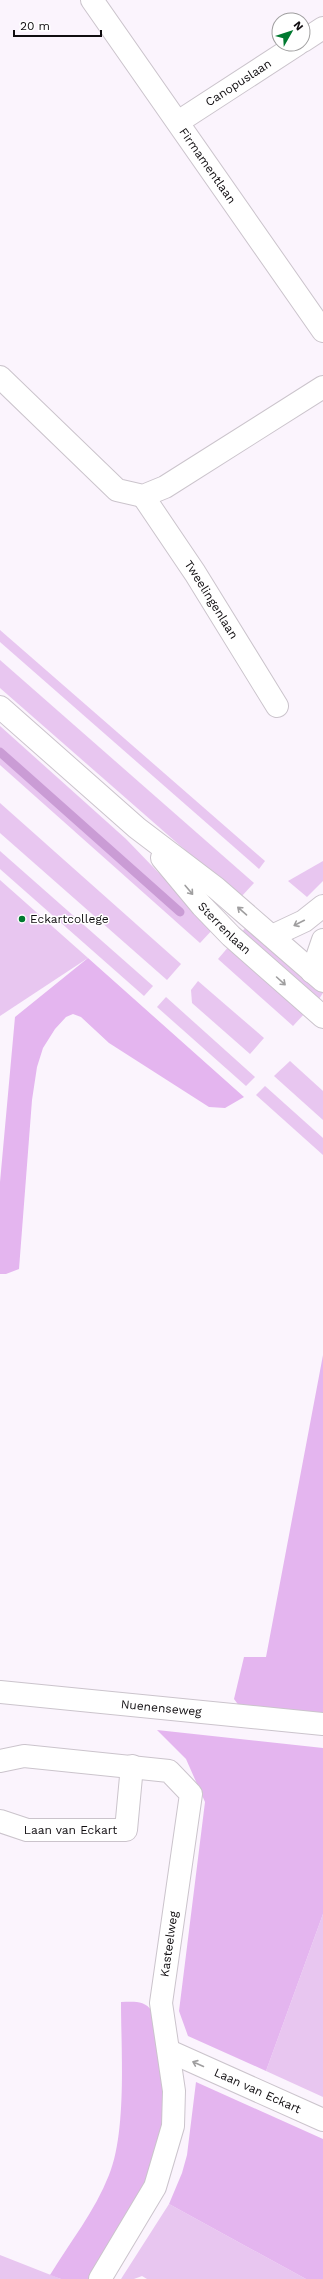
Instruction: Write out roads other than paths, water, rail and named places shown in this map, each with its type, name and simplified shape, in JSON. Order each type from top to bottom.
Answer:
[{"type":"street","name":"Firmamentlaan","points":[[92,0],[323,331]]},
{"type":"street","points":[[311,36],[323,28]]},
{"type":"street","name":"Canopuslaan","points":[[178,122],[286,52]]},
{"type":"street","points":[[0,377],[117,490],[143,496],[165,487],[323,387]]},
{"type":"street","name":"Tweelingenlaan","points":[[143,496],[195,573],[277,706]]},
{"type":"street","name":"Sterrenlaan","points":[[0,707],[137,828],[216,888],[318,977]]},
{"type":"street","name":"Sterrenlaan","points":[[137,828],[202,906],[231,936],[323,1017]]},
{"type":"street","points":[[272,936],[304,921],[323,906]]},
{"type":"street","points":[[318,977],[323,940]]},
{"type":"street","name":"Nuenenseweg","points":[[0,1692],[323,1724]]},
{"type":"street","name":"Kasteelweg","points":[[0,1761],[24,1756],[169,1771],[191,1794],[161,2003],[174,2091],[173,2126],[157,2180],[100,2279]]},
{"type":"street","name":"Laan van Eckart","points":[[0,1821],[27,1830],[126,1830],[132,1766]]},
{"type":"street","name":"Laan van Eckart","points":[[169,2051],[323,2120]]},
{"type":"waterway","points":[[0,752],[180,912]]},
{"type":"place","name":"Eckartcollege","points":[[22,919]]}]
